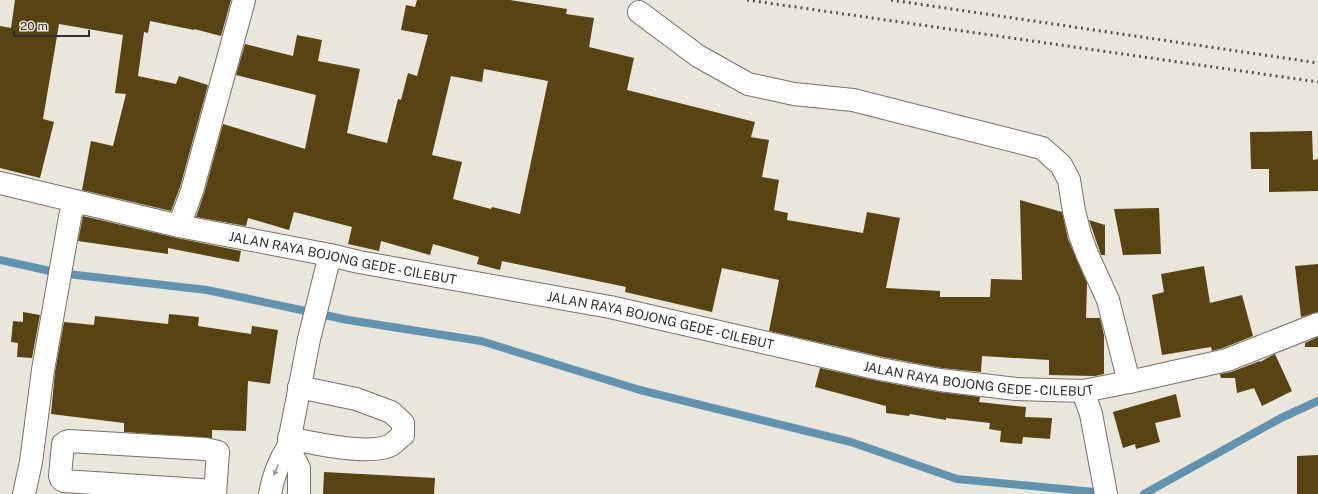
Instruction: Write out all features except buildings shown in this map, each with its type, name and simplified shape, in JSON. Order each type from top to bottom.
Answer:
[{"type":"street","points":[[179,226],[192,191],[244,0]]},
{"type":"street","points":[[639,12],[698,56],[748,84],[794,94],[853,100],[1042,148],[1061,165],[1069,180],[1080,235],[1108,300],[1129,382]]},
{"type":"street","name":"JALAN RAYA BOJONG GEDE - CILEBUT","points":[[0,183],[328,262],[359,262],[610,307],[880,369],[940,380],[1016,389],[1083,391],[1129,382],[1227,360],[1318,324]]},
{"type":"street","points":[[24,494],[31,462],[52,313],[72,208],[83,203]]},
{"type":"street","points":[[270,494],[273,478],[288,443],[309,339],[328,262]]},
{"type":"street","points":[[288,443],[374,449],[390,445],[403,435],[403,423],[390,412],[356,399],[300,387]]},
{"type":"street","points":[[1083,391],[1091,414],[1106,494]]},
{"type":"street","points":[[69,441],[205,449],[218,452],[215,492],[64,481],[60,476],[63,444],[69,441]]},
{"type":"street","points":[[288,443],[299,468],[299,494]]},
{"type":"waterway","points":[[0,260],[59,273],[207,290],[348,320],[481,341],[640,390],[851,442],[957,479],[1105,493]]},
{"type":"waterway","points":[[1144,494],[1281,418],[1318,401]]},
{"type":"railway","points":[[747,0],[1318,82]]},
{"type":"railway","points":[[891,0],[1318,63]]}]
